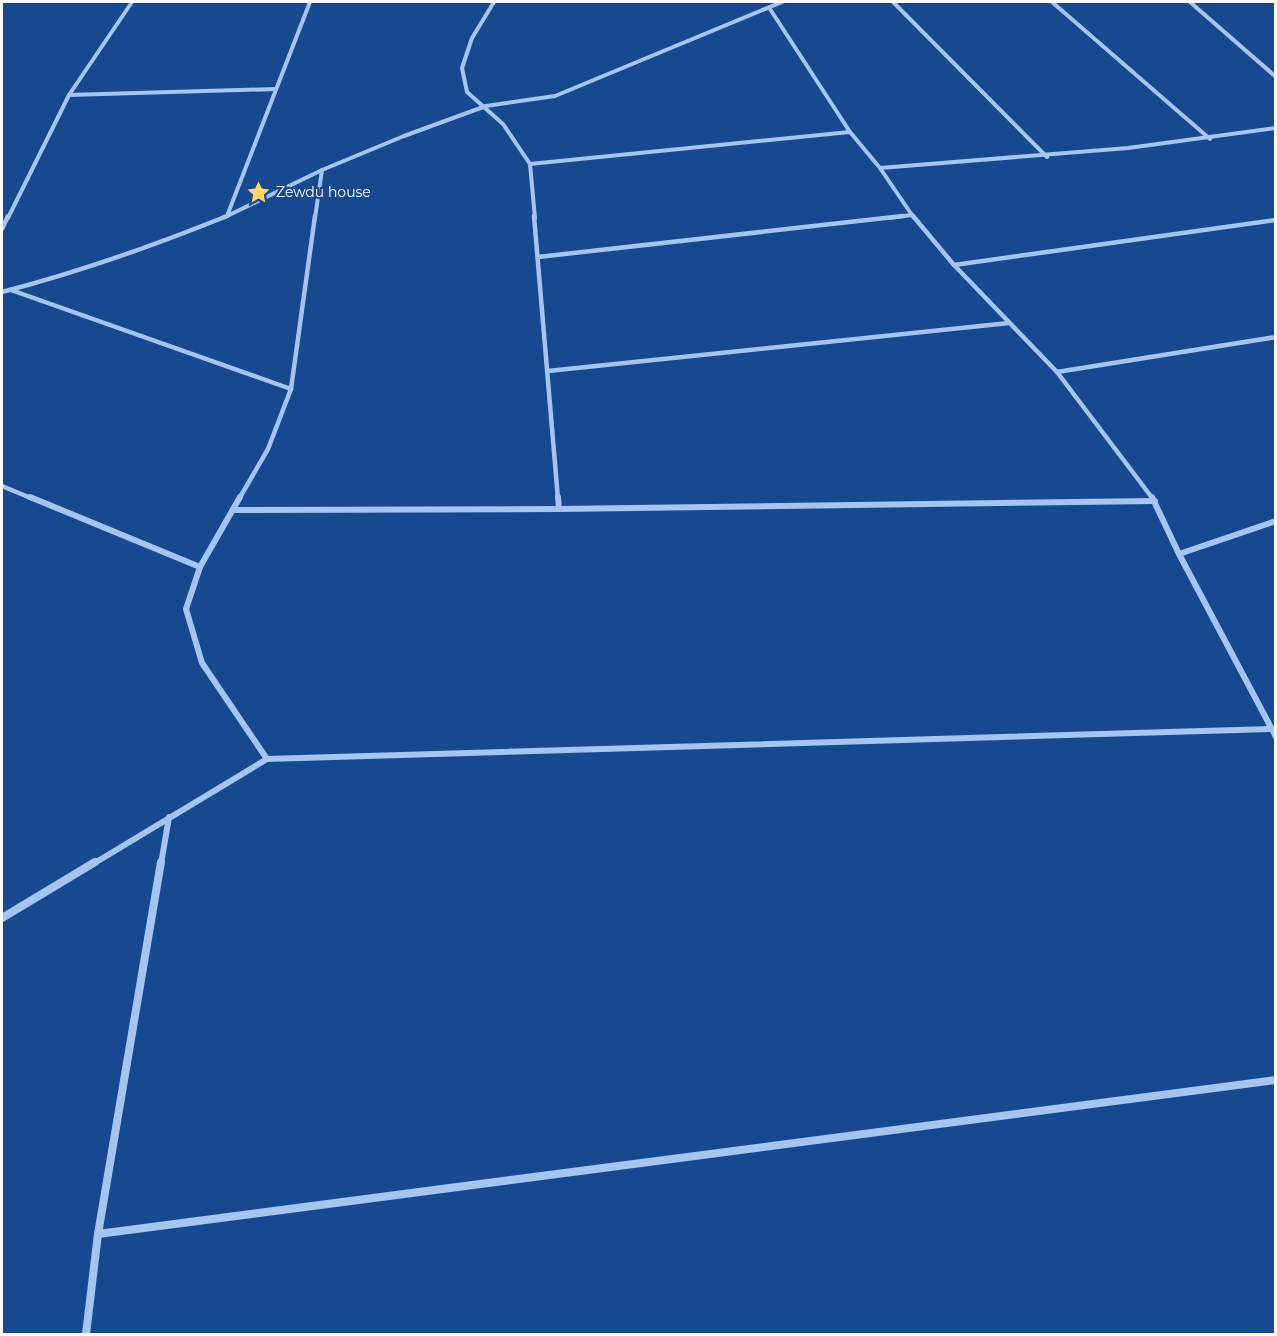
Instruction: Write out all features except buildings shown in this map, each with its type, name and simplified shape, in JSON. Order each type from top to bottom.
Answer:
[{"type":"street","points":[[2,229],[69,95],[132,2]]},
{"type":"street","points":[[227,216],[310,2]]},
{"type":"street","points":[[494,2],[472,38],[462,68],[467,92],[486,106],[517,138],[530,164],[559,509]]},
{"type":"street","points":[[2,292],[68,275],[155,245],[227,216],[322,170],[486,106],[555,96],[770,9],[782,2]]},
{"type":"street","points":[[893,2],[1047,157]]},
{"type":"street","points":[[1052,2],[1210,140]]},
{"type":"street","points":[[1190,2],[1275,77]]},
{"type":"street","points":[[770,9],[850,132],[880,168],[912,216],[954,264],[1057,372],[1155,501],[1179,554],[1275,737]]},
{"type":"street","points":[[69,95],[276,89]]},
{"type":"street","points":[[880,168],[1047,157],[1210,140],[1275,128]]},
{"type":"street","points":[[530,164],[850,132]]},
{"type":"street","points":[[267,759],[202,663],[186,609],[200,567],[268,449],[291,389],[322,170]]},
{"type":"street","points":[[538,257],[912,216]]},
{"type":"street","points":[[954,264],[1275,220]]},
{"type":"street","points":[[10,290],[291,389]]},
{"type":"street","points":[[548,371],[1009,323]]},
{"type":"street","points":[[1057,372],[1275,337]]},
{"type":"street","points":[[2,486],[200,567]]},
{"type":"street","points":[[233,510],[559,509],[1155,501]]},
{"type":"street","points":[[1179,554],[1275,521]]},
{"type":"street","points":[[2,918],[267,759],[1271,729]]},
{"type":"street","points":[[86,1335],[98,1234],[169,817]]},
{"type":"street","points":[[98,1234],[1275,1080]]},
{"type":"place","name":"Zewdu house","points":[[258,192]]}]
